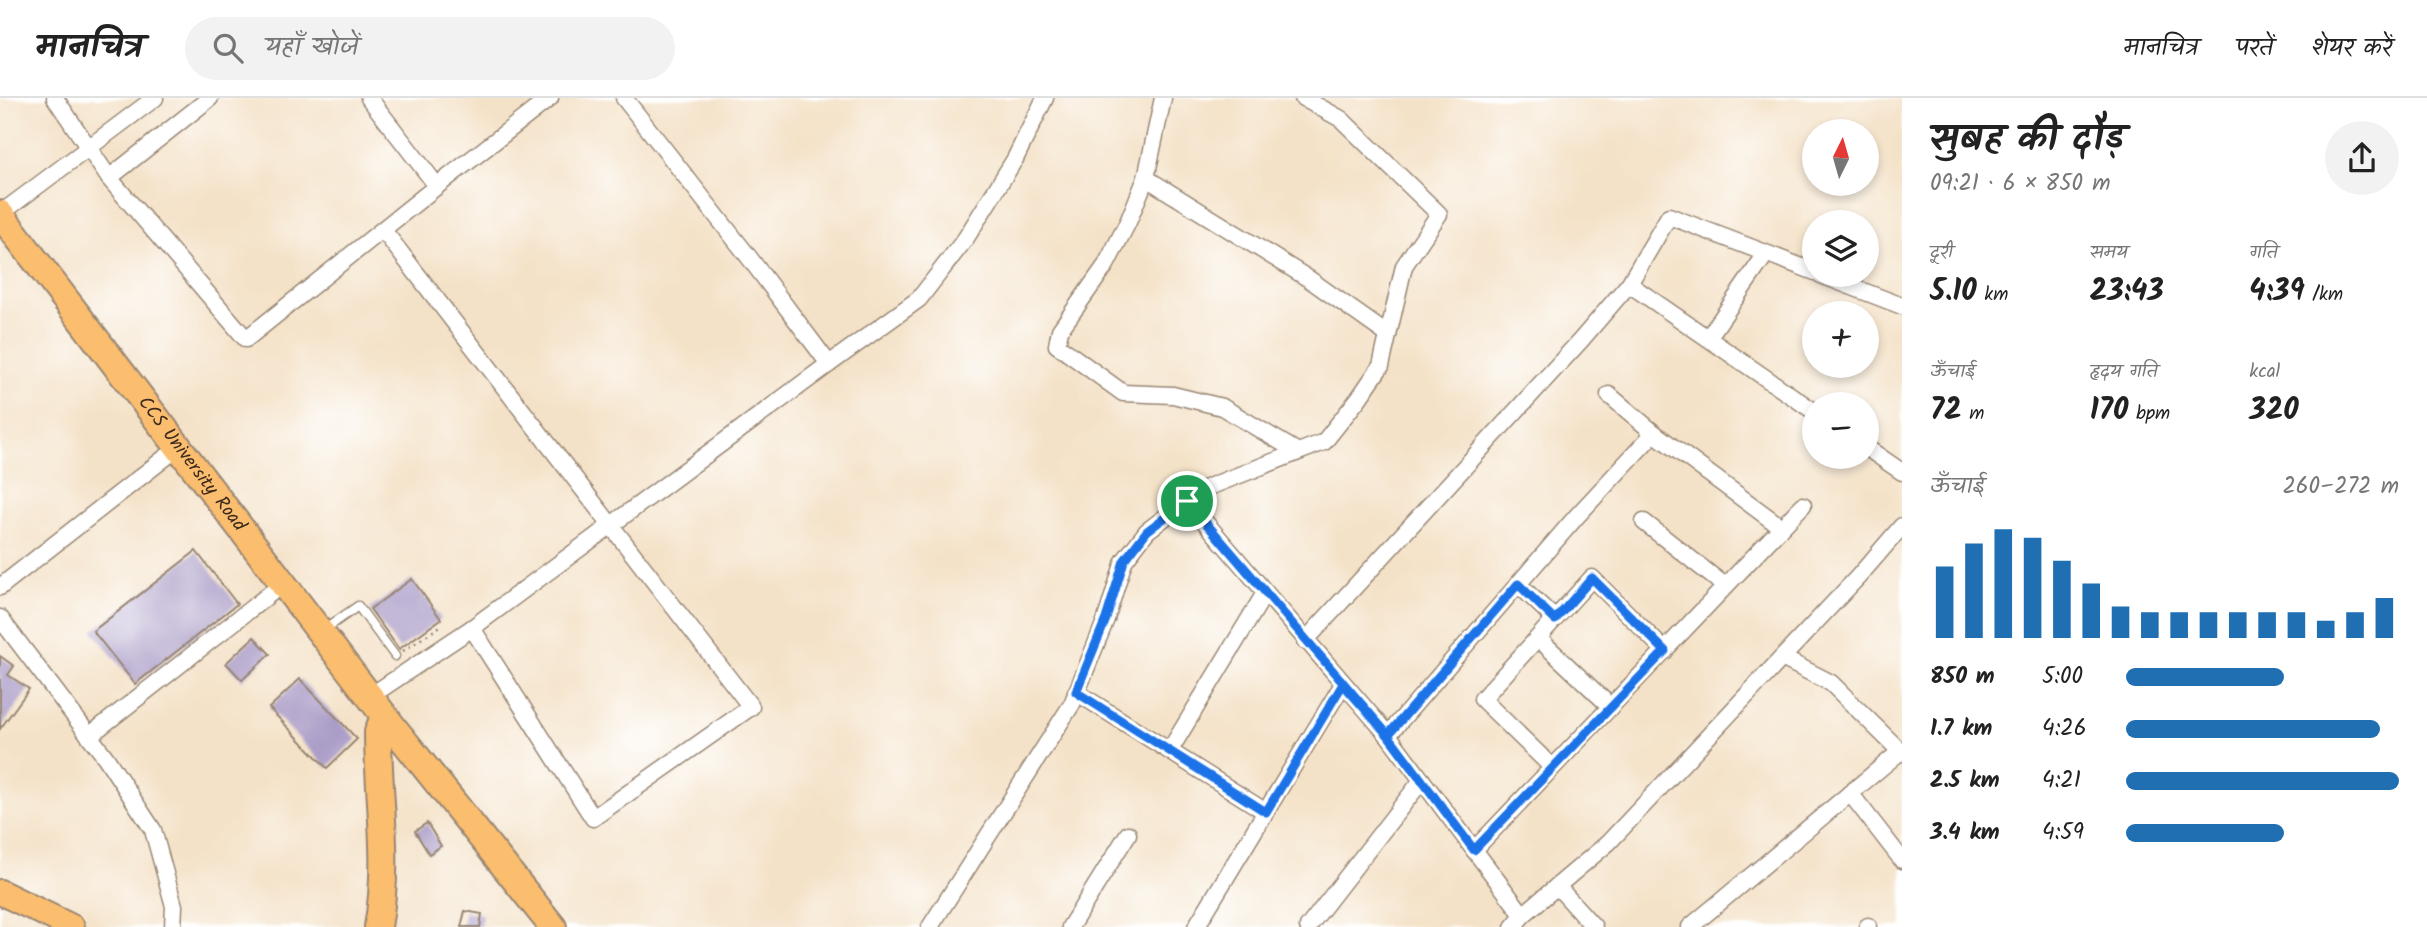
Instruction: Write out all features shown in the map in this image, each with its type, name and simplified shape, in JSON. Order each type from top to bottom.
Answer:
[{"type":"highway","name":"CCS University Road","points":[[0,214],[536,927]]},
{"type":"highway","name":"CCS University Road","points":[[0,242],[271,593],[553,927]]},
{"type":"highway","points":[[378,927],[385,857],[383,723]]},
{"type":"highway","points":[[383,723],[400,847],[401,893],[397,927]]},
{"type":"main road","points":[[0,892],[72,927]]},
{"type":"main road","points":[[0,911],[33,927]]},
{"type":"street","points":[[55,98],[109,178],[246,339],[550,98]]},
{"type":"street","points":[[0,214],[155,98]]},
{"type":"street","points":[[109,178],[211,98]]},
{"type":"street","points":[[369,98],[437,186]]},
{"type":"street","points":[[624,98],[829,363]]},
{"type":"street","points":[[383,723],[472,628],[919,299],[967,238],[1015,159],[1045,98]]},
{"type":"street","points":[[1163,98],[1146,178],[1128,222],[1106,265],[1060,330],[1057,345],[1123,393],[1173,395],[1222,407],[1298,452]]},
{"type":"street","points":[[930,927],[1072,704],[1106,619],[1124,561],[1147,531],[1201,490],[1324,442],[1381,366],[1404,266],[1439,214],[1341,119],[1303,98]]},
{"type":"street","points":[[1146,178],[1309,279],[1388,335]]},
{"type":"street","points":[[1305,641],[1629,284],[1669,216],[1802,267]]},
{"type":"street","points":[[383,230],[751,707],[593,818],[472,628]]},
{"type":"street","points":[[1708,338],[1766,254]]},
{"type":"street","points":[[1629,284],[1802,403]]},
{"type":"street","points":[[1853,287],[1902,306]]},
{"type":"street","points":[[1869,293],[1902,319]]},
{"type":"street","points":[[1609,395],[1654,433],[1781,527]]},
{"type":"street","points":[[1388,735],[1576,517],[1654,433]]},
{"type":"street","points":[[1879,456],[1902,472]]},
{"type":"street","points":[[0,587],[166,457]]},
{"type":"street","points":[[1187,501],[1388,735],[1474,850],[1518,921],[1608,843],[1858,577],[1902,526]]},
{"type":"street","points":[[1474,850],[1803,505]]},
{"type":"street","points":[[1644,522],[1726,586]]},
{"type":"street","points":[[1552,767],[1482,699],[1592,578],[1665,651]]},
{"type":"street","points":[[1518,584],[1555,620]]},
{"type":"street","points":[[89,736],[271,593]]},
{"type":"street","points":[[1170,750],[1265,593]]},
{"type":"street","points":[[0,618],[106,758],[153,830],[174,906],[173,927]]},
{"type":"street","points":[[1538,638],[1611,707]]},
{"type":"street","points":[[1690,927],[1902,752],[1831,683],[1782,658]]},
{"type":"street","points":[[1196,927],[1343,684]]},
{"type":"street","points":[[1076,692],[1266,812]]},
{"type":"street","points":[[1308,927],[1422,780]]},
{"type":"street","points":[[1850,793],[1902,860]]},
{"type":"street","points":[[1070,927],[1128,834]]},
{"type":"street","points":[[1557,886],[1594,927]]},
{"type":"lane","points":[[331,625],[358,606],[395,656]]},
{"type":"path","points":[[395,656],[442,625]]},
{"type":"building","points":[[196,551],[237,604],[135,684],[93,631]]},
{"type":"building","points":[[412,579],[441,619],[399,649],[370,609]]},
{"type":"building","points":[[254,637],[270,654],[242,680],[226,663]]},
{"type":"building","points":[[0,656],[14,666],[8,675],[29,689],[0,729]]},
{"type":"building","points":[[300,679],[357,739],[327,768],[269,708]]},
{"type":"building","points":[[427,823],[441,846],[429,854],[415,831]]},
{"type":"building","points":[[465,911],[482,914],[480,927],[461,927]]},
{"type":"route","points":[[1187,501],[1147,531],[1124,561],[1106,619],[1076,692],[1266,812],[1343,684],[1388,735],[1518,584],[1555,620],[1592,578],[1665,651],[1474,850],[1388,735],[1187,501]]}]
